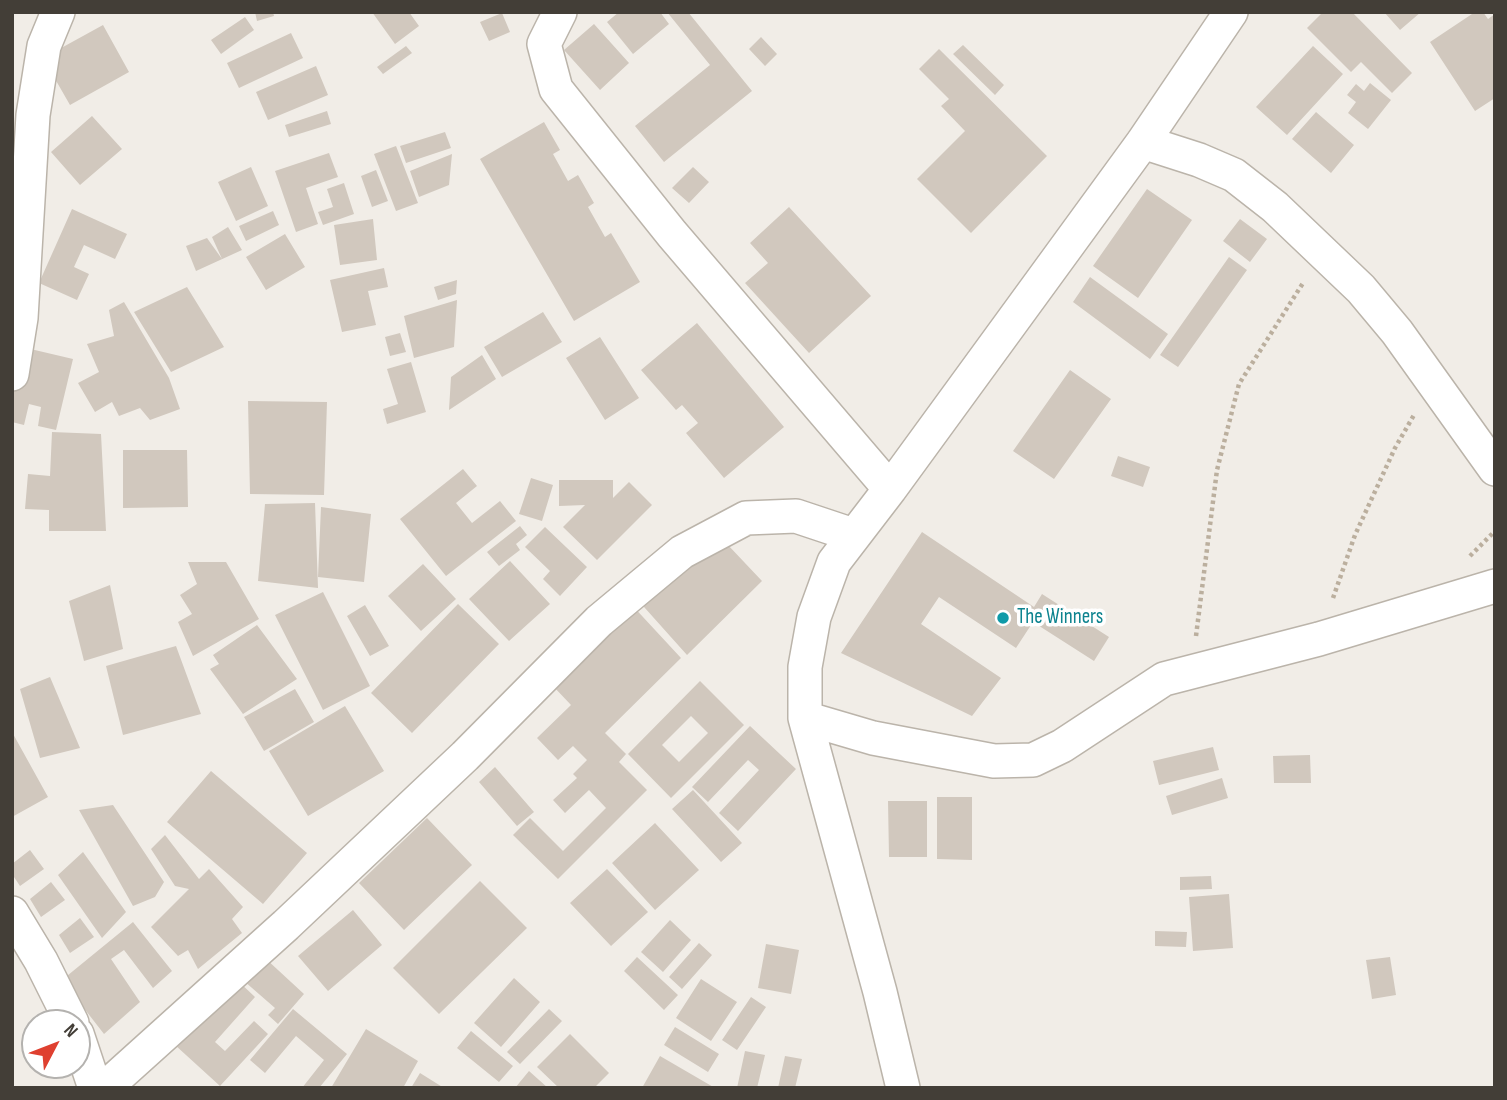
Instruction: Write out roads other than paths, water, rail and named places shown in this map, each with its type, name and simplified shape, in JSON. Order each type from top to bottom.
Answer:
[{"type":"street","points":[[12,374],[21,318],[33,115],[44,46],[58,12]]},
{"type":"street","points":[[560,12],[544,44],[556,89],[681,244],[890,489]]},
{"type":"street","points":[[904,1088],[805,718],[805,667],[814,617],[834,562],[1143,142],[1231,12]]},
{"type":"street","points":[[1143,142],[1199,160],[1234,175],[1275,207],[1361,289],[1397,332],[1495,469]]},
{"type":"street","points":[[105,1088],[286,925],[465,756],[599,621],[682,552],[746,517],[796,516],[853,535]]},
{"type":"street","points":[[805,718],[873,738],[994,761],[1034,760],[1062,746],[1164,679],[1319,639],[1495,586]]},
{"type":"street","points":[[12,913],[41,961],[65,1009]]},
{"type":"place","name":"The Winners","points":[[1003,618]]}]
